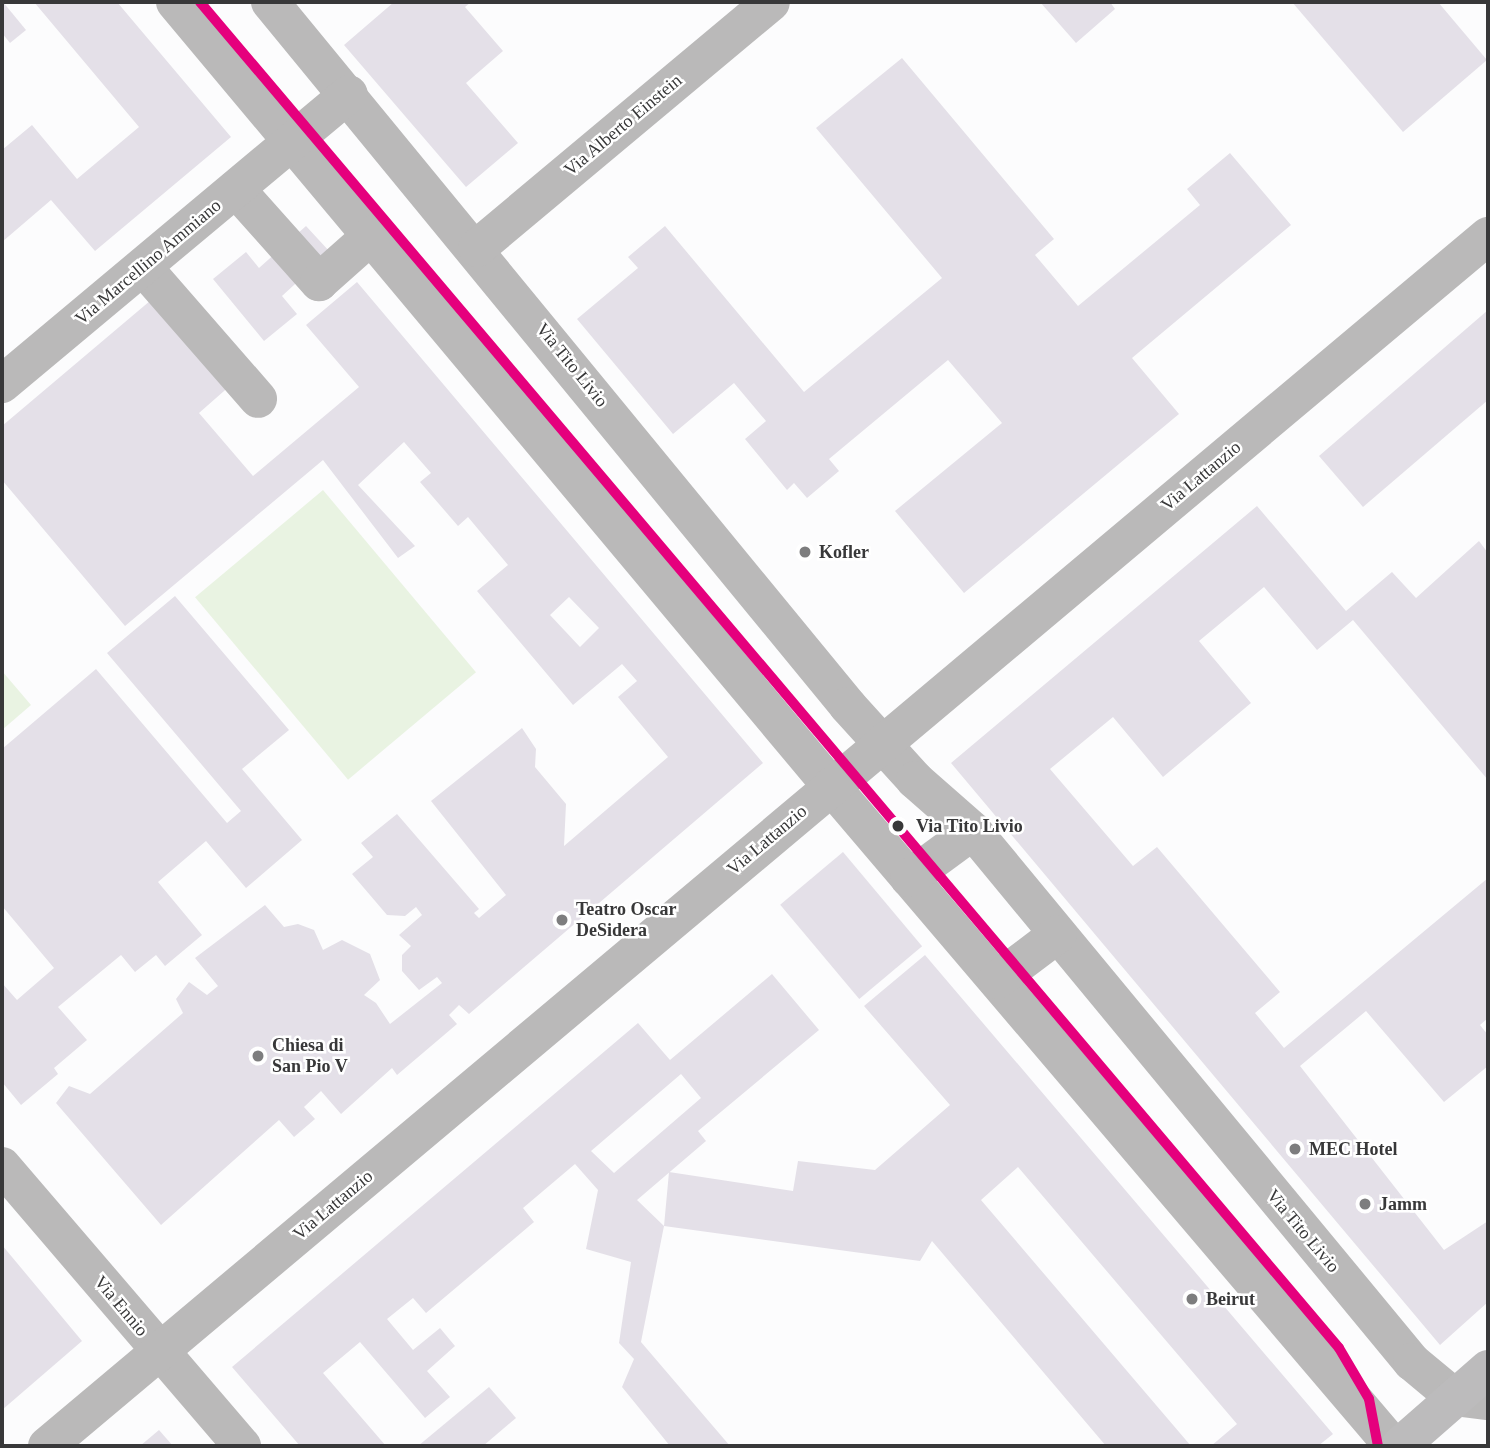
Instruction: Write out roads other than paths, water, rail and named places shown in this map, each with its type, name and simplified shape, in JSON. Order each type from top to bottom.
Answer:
[{"type":"main road","points":[[1400,1446],[1471,1399],[1488,1369]]},
{"type":"street","points":[[175,2],[373,234],[831,786],[1393,1446]]},
{"type":"street","name":"Via Tito Livio","points":[[270,2],[477,248],[882,744],[973,831],[1412,1362],[1471,1399]]},
{"type":"street","name":"Via Alberto Einstein","points":[[477,248],[771,2]]},
{"type":"street","points":[[295,141],[349,94]]},
{"type":"street","name":"Via Marcellino Ammiano","points":[[2,384],[295,141]]},
{"type":"street","points":[[236,189],[319,282],[373,234]]},
{"type":"street","name":"Via Lattanzio","points":[[47,1446],[1488,236]]},
{"type":"street","points":[[143,267],[258,399]]},
{"type":"street","points":[[909,878],[973,831]]},
{"type":"street","points":[[997,980],[1058,934]]},
{"type":"street","name":"Via Ennio","points":[[2,1166],[242,1446]]},
{"type":"place","name":"Kofler","points":[[805,552]]},
{"type":"place","name":"Via Tito Livio","points":[[898,826]]},
{"type":"place","name":"Teatro Oscar DeSidera","points":[[562,920]]},
{"type":"place","name":"Chiesa di San Pio V","points":[[258,1056]]},
{"type":"place","name":"MEC Hotel","points":[[1295,1149]]},
{"type":"place","name":"Jamm","points":[[1365,1204]]},
{"type":"place","name":"Beirut","points":[[1192,1299]]}]
